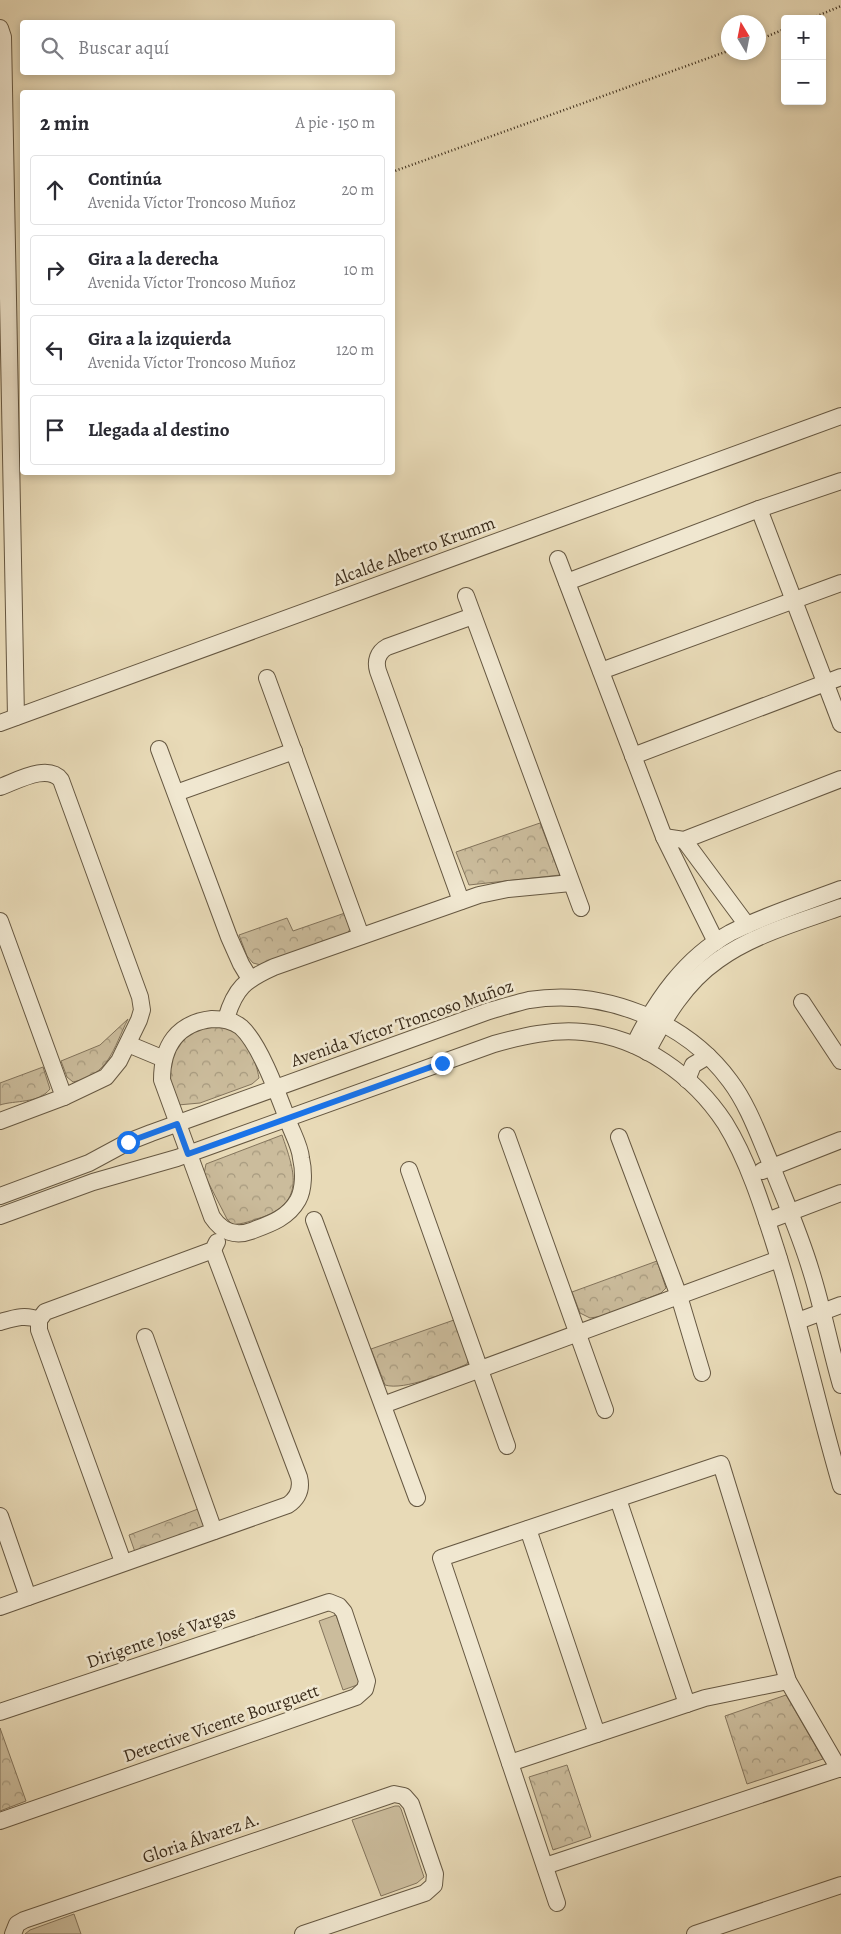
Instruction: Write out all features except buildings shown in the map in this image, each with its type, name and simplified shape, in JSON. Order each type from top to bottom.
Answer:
[{"type":"street","points":[[0,28],[3,37],[16,717]]},
{"type":"street","name":"Alcalde Alberto Krumm","points":[[0,723],[841,416]]},
{"type":"street","points":[[567,582],[841,480]]},
{"type":"street","points":[[759,509],[841,724]]},
{"type":"street","points":[[558,559],[664,837],[716,942]]},
{"type":"street","points":[[601,671],[841,583]]},
{"type":"street","points":[[466,596],[570,883],[581,908]]},
{"type":"street","points":[[461,901],[381,680],[376,661],[380,652],[387,647],[473,616]]},
{"type":"street","points":[[633,756],[841,677]]},
{"type":"street","points":[[267,678],[361,936]]},
{"type":"street","points":[[158,749],[240,964],[250,979]]},
{"type":"street","points":[[176,793],[294,751]]},
{"type":"street","points":[[0,787],[44,772],[56,775],[61,780],[142,1003],[141,1015],[128,1044],[115,1067],[106,1077],[64,1097],[0,1121]]},
{"type":"street","points":[[664,837],[684,840],[841,779]]},
{"type":"street","points":[[684,840],[747,925]]},
{"type":"street","points":[[124,1562],[39,1330],[39,1320],[45,1312],[213,1250],[224,1230],[212,1218],[162,1080],[164,1059],[173,1039],[183,1029],[200,1021],[226,1019],[233,998],[244,984],[274,967],[461,901],[508,889],[570,883]]},
{"type":"street","points":[[641,1049],[680,973],[716,942],[747,925],[841,889]]},
{"type":"street","points":[[655,1020],[691,983],[730,952],[765,936],[841,907]]},
{"type":"street","points":[[0,921],[64,1097]]},
{"type":"street","name":"Avenida Víctor Troncoso Muñoz","points":[[0,1196],[89,1163],[128,1142],[489,1011],[530,1000],[566,998],[605,1003],[655,1020],[688,1039],[708,1056],[738,1092],[754,1122],[811,1271],[841,1385]]},
{"type":"street","points":[[802,1002],[841,1061]]},
{"type":"street","name":"Avenida Víctor Troncoso Muñoz","points":[[224,1230],[239,1234],[276,1222],[287,1214],[298,1199],[303,1177],[301,1157],[275,1088],[249,1035],[236,1023],[226,1019]]},
{"type":"street","points":[[0,1216],[94,1182],[150,1167],[188,1154],[513,1038],[548,1032],[584,1032],[605,1036],[641,1049],[659,1059],[687,1080],[707,1099],[725,1125],[750,1176],[767,1221],[798,1321],[841,1486]]},
{"type":"street","points":[[128,1044],[164,1059]]},
{"type":"street","points":[[687,1080],[693,1064],[708,1056]]},
{"type":"street","points":[[507,1136],[605,1410]]},
{"type":"street","points":[[619,1137],[679,1296],[702,1373]]},
{"type":"street","points":[[750,1176],[841,1140]]},
{"type":"street","points":[[409,1170],[508,1446]]},
{"type":"street","points":[[767,1221],[841,1193]]},
{"type":"street","points":[[314,1220],[418,1498]]},
{"type":"street","points":[[0,1607],[288,1504],[299,1494],[301,1483],[213,1250]]},
{"type":"street","points":[[383,1404],[779,1259]]},
{"type":"street","points":[[798,1321],[841,1305]]},
{"type":"street","points":[[0,1322],[22,1316],[39,1320]]},
{"type":"street","points":[[145,1338],[214,1531]]},
{"type":"street","points":[[545,1866],[840,1768],[788,1681],[721,1464],[441,1558],[557,1903]]},
{"type":"street","points":[[618,1499],[687,1704]]},
{"type":"street","points":[[0,1516],[28,1596]]},
{"type":"street","points":[[528,1529],[597,1734]]},
{"type":"street","name":"Dirigente José Vargas","points":[[0,1712],[324,1603],[336,1604]]},
{"type":"street","name":"Detective Vicente Bourguett","points":[[0,1821],[360,1695],[366,1686],[365,1675],[344,1612],[336,1604]]},
{"type":"street","points":[[510,1763],[705,1698],[788,1681]]},
{"type":"street","name":"Gloria Álvarez A.","points":[[14,1931],[24,1920],[394,1794],[404,1796],[411,1804],[435,1874],[434,1885],[425,1893],[302,1934]]},
{"type":"street","points":[[695,1934],[841,1885]]},
{"type":"path","points":[[820,15],[841,6]]},
{"type":"path","points":[[766,37],[781,31]]},
{"type":"path","points":[[395,171],[721,54]]},
{"type":"green space","points":[[540,823],[560,875],[469,885],[456,852]]},
{"type":"green space","points":[[345,913],[350,929],[347,934],[261,965],[253,963],[247,956],[239,935],[287,918],[293,931]]},
{"type":"green space","points":[[128,1019],[113,1050],[102,1067],[85,1079],[73,1082],[67,1077],[61,1061],[100,1045]]},
{"type":"green space","points":[[223,1026],[235,1032],[249,1049],[259,1078],[252,1084],[200,1103],[178,1105],[171,1080],[171,1060],[181,1043],[202,1027]]},
{"type":"green space","points":[[43,1067],[50,1089],[45,1094],[33,1099],[0,1105],[0,1083]]},
{"type":"green space","points":[[282,1135],[293,1172],[291,1193],[286,1202],[277,1210],[263,1217],[240,1224],[232,1224],[227,1219],[204,1174],[206,1164]]},
{"type":"green space","points":[[657,1261],[666,1288],[661,1293],[603,1316],[590,1318],[580,1313],[572,1292]]},
{"type":"green space","points":[[454,1320],[469,1357],[467,1364],[415,1383],[393,1386],[385,1385],[371,1349]]},
{"type":"green space","points":[[198,1509],[205,1526],[135,1552],[129,1535]]},
{"type":"green space","points":[[336,1615],[360,1684],[343,1690],[319,1621]]},
{"type":"green space","points":[[786,1695],[823,1759],[747,1784],[725,1716]]},
{"type":"green space","points":[[0,1728],[26,1801],[0,1811]]},
{"type":"green space","points":[[567,1765],[591,1837],[553,1850],[529,1777]]},
{"type":"green space","points":[[399,1806],[401,1809],[424,1877],[417,1883],[381,1896],[352,1820]]},
{"type":"green space","points":[[74,1914],[81,1934],[25,1934],[30,1930]]},
{"type":"route","points":[[128,1142],[177,1124],[188,1154],[442,1063]]}]
